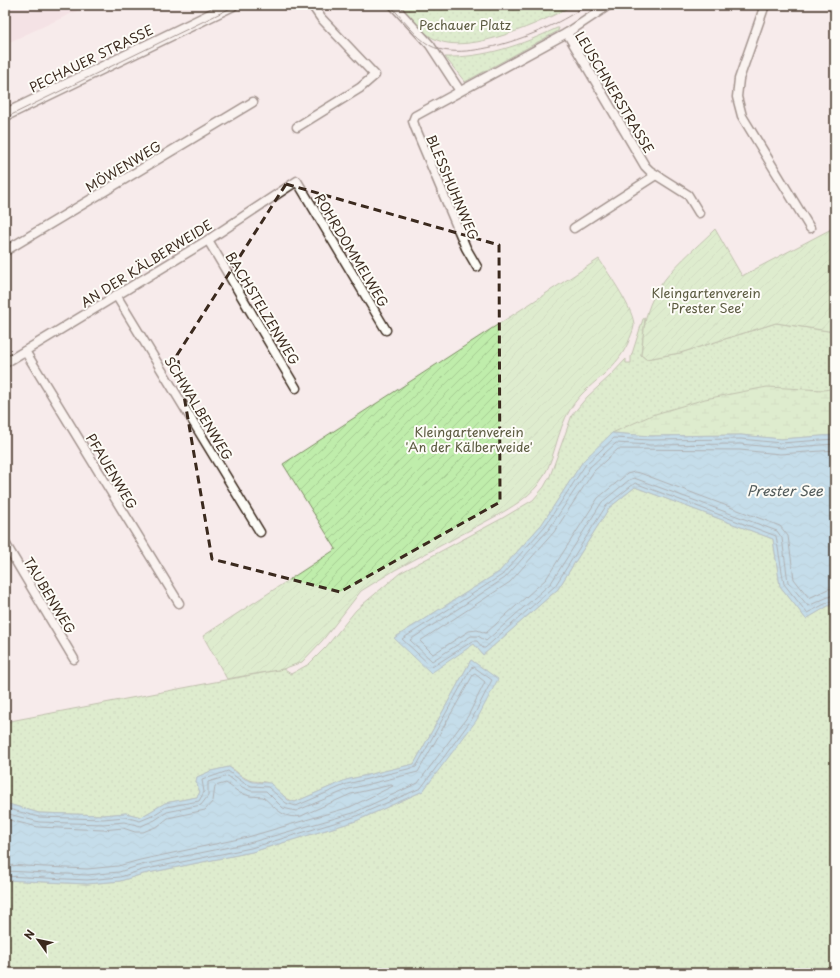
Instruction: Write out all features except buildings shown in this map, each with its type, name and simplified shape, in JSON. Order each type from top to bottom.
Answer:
[{"type":"main road","name":"PECHAUER STRASSE","points":[[5,115],[232,5]]},
{"type":"street","points":[[297,127],[360,88],[375,75],[321,18],[312,5]]},
{"type":"street","points":[[393,5],[430,45],[460,91]]},
{"type":"street","points":[[567,33],[609,5]]},
{"type":"street","points":[[765,5],[739,80],[737,97],[742,116],[810,228]]},
{"type":"street","name":"LEUSCHNERSTRASSE","points":[[415,116],[567,33],[645,166],[656,175],[688,195],[699,213]]},
{"type":"street","name":"MÖWENWEG","points":[[5,251],[253,102]]},
{"type":"street","name":"BLESSHUHNWEG","points":[[415,116],[413,121],[415,127],[466,248],[477,267]]},
{"type":"street","points":[[574,228],[656,175]]},
{"type":"street","name":"AN DER KÄLBERWEIDE","points":[[5,363],[208,240],[297,182]]},
{"type":"street","name":"ROHRDOMMELWEG","points":[[297,182],[386,330]]},
{"type":"street","name":"BACHSTELZENWEG","points":[[208,240],[296,388]]},
{"type":"street","name":"SCHWALBENWEG","points":[[116,295],[260,532]]},
{"type":"street","name":"PFAUENWEG","points":[[25,351],[179,603]]},
{"type":"street","name":"TAUBENWEG","points":[[5,544],[74,659]]},
{"type":"highlighted area","points":[[286,184],[499,245],[500,502],[340,592],[212,559],[177,355]]},
{"type":"shaded area","points":[[5,5],[90,5],[5,44]]},
{"type":"green space","name":"Pechauer Platz","points":[[399,5],[573,5],[526,28],[486,40],[451,44],[437,40],[426,34]]},
{"type":"green space","name":"Pechauer Platz","points":[[559,28],[558,31],[465,82],[445,57],[460,57],[488,53],[530,40]]},
{"type":"green space","name":"Kleingartenverein 'Prester See'","points":[[835,227],[835,332],[776,323],[680,353],[646,359],[641,355],[646,318],[650,304],[656,292],[673,269],[715,229],[742,276]]},
{"type":"green space","name":"Kleingartenverein 'An der Kälberweide'","points":[[599,259],[626,302],[633,319],[634,328],[628,343],[615,363],[577,399],[571,408],[562,427],[552,458],[537,486],[524,498],[503,512],[395,570],[361,591],[322,641],[302,662],[283,669],[227,679],[203,636],[336,549],[283,464]]},
{"type":"green space","points":[[645,318],[641,355],[646,359],[680,353],[776,323],[835,332],[835,388],[583,461],[542,524],[499,572],[394,638],[474,644],[483,655],[558,589],[609,508],[635,487],[773,539],[780,586],[806,619],[835,602],[835,973],[5,973],[5,880],[87,884],[120,881],[143,874],[252,852],[356,821],[423,791],[497,679],[471,660],[414,764],[346,780],[295,802],[288,799],[272,785],[249,780],[229,767],[211,771],[197,777],[196,782],[200,792],[197,797],[165,803],[141,817],[126,813],[103,815],[39,813],[5,803],[5,722],[283,669],[291,674],[309,664],[326,647],[356,610],[400,573],[501,519],[533,500],[544,487],[550,476],[572,415],[587,397],[626,359],[626,363],[631,363],[631,357],[643,319]]},
{"type":"green space","points":[[767,387],[824,390],[835,388],[835,435],[781,439],[741,435],[650,436],[612,433],[652,415],[705,399]]},
{"type":"water","name":"Prester See","points":[[612,433],[650,436],[741,435],[781,439],[835,435],[835,602],[806,619],[780,586],[773,539],[635,487],[609,508],[558,589],[483,655],[474,644],[431,673],[394,638],[499,572],[542,524],[583,461]]},
{"type":"water","points":[[471,660],[498,679],[476,721],[423,791],[356,821],[252,852],[143,874],[120,881],[87,884],[5,880],[5,803],[39,813],[103,815],[126,813],[141,817],[165,803],[197,797],[200,792],[196,782],[197,777],[211,771],[229,767],[245,779],[253,782],[270,783],[288,800],[295,802],[346,780],[414,764]]},
{"type":"tram line","points":[[5,118],[237,5]]},
{"type":"tram line","points":[[390,5],[425,42],[431,46],[447,51],[466,51],[488,48],[511,42],[554,24],[586,5]]}]
